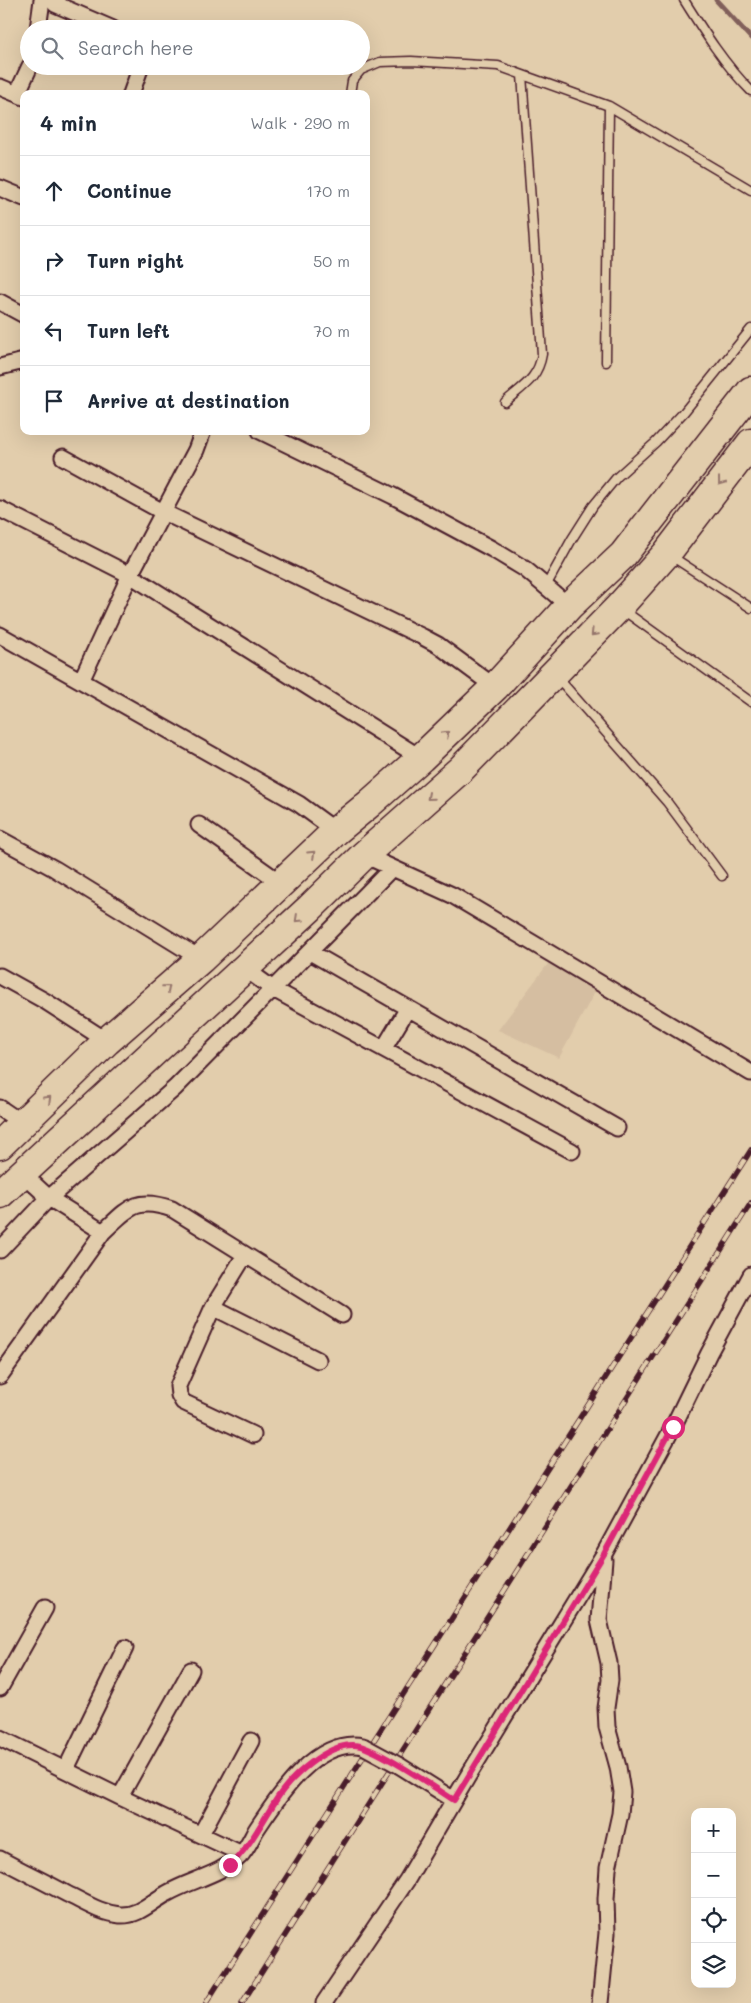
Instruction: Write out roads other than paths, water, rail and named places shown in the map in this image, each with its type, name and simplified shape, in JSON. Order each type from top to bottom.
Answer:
[{"type":"highway","points":[[0,1145],[107,1041],[201,959],[336,831],[421,758],[495,686],[569,606],[623,555],[751,391]]},
{"type":"highway","points":[[0,1194],[364,855],[460,770],[619,607],[667,553],[751,443]]},
{"type":"street","points":[[42,20],[49,1],[92,20]]},
{"type":"street","points":[[22,90],[27,75]]},
{"type":"street","points":[[132,90],[137,75]]},
{"type":"street","points":[[0,87],[20,95]]},
{"type":"street","points":[[0,188],[20,196]]},
{"type":"street","points":[[0,302],[20,313]]},
{"type":"street","points":[[0,367],[20,362]]},
{"type":"street","points":[[81,681],[130,575],[196,450],[202,435]]},
{"type":"street","points":[[268,435],[393,496],[492,549],[525,569],[569,606]]},
{"type":"street","points":[[63,457],[164,512],[438,645],[495,686]]},
{"type":"street","points":[[0,509],[130,575],[421,758]]},
{"type":"street","points":[[0,635],[299,804],[336,831]]},
{"type":"street","points":[[199,825],[281,883]]},
{"type":"street","points":[[0,839],[56,869],[201,959]]},
{"type":"street","points":[[364,855],[452,895],[751,1073]]},
{"type":"street","points":[[0,1250],[49,1198],[175,1088],[392,868]]},
{"type":"street","points":[[310,952],[617,1128]]},
{"type":"street","points":[[244,968],[273,990],[384,1048],[572,1151]]},
{"type":"street","points":[[0,976],[45,1001],[107,1041]]},
{"type":"street","points":[[384,1048],[408,1008]]},
{"type":"street","points":[[0,1108],[22,1123]]},
{"type":"street","points":[[22,1173],[49,1198],[102,1232]]},
{"type":"street","points":[[0,1376],[102,1232],[129,1208],[141,1204],[158,1204],[172,1209],[342,1315]]},
{"type":"street","points":[[246,1255],[212,1307],[178,1386],[179,1395],[184,1402],[253,1435]]},
{"type":"street","points":[[324,2003],[407,1880],[604,1554],[673,1427],[709,1353],[751,1275]]},
{"type":"street","points":[[212,1307],[318,1360]]},
{"type":"street","points":[[600,2003],[607,1933],[606,1899],[608,1868],[620,1814],[622,1792],[618,1767],[607,1727],[606,1708],[610,1680],[609,1663],[599,1620],[604,1554]]},
{"type":"street","points":[[0,1688],[45,1608]]},
{"type":"street","points":[[66,1769],[125,1648]]},
{"type":"street","points":[[120,1797],[191,1670]]},
{"type":"street","points":[[0,1738],[242,1854]]},
{"type":"street","points":[[201,1834],[251,1741]]},
{"type":"street","points":[[0,1859],[102,1912],[129,1915],[144,1910],[169,1892],[230,1865],[242,1854],[282,1791],[311,1762],[328,1752],[348,1745],[363,1746],[400,1766],[454,1800]]},
{"type":"lane","points":[[684,0],[716,50],[730,69],[751,91]]},
{"type":"lane","points":[[370,66],[380,62],[411,61],[498,66],[609,106],[751,190]]},
{"type":"lane","points":[[351,90],[352,82],[357,75]]},
{"type":"lane","points":[[504,402],[535,376],[540,366],[542,354],[522,75]]},
{"type":"lane","points":[[606,362],[609,106]]},
{"type":"lane","points":[[546,586],[593,506],[617,477],[656,442],[684,412],[751,329]]},
{"type":"lane","points":[[667,553],[751,608]]},
{"type":"lane","points":[[619,607],[751,702]]},
{"type":"lane","points":[[555,674],[662,796],[722,876]]},
{"type":"waterway","points":[[716,0],[751,38]]},
{"type":"railway","points":[[206,2003],[751,1150]]},
{"type":"railway","points":[[242,2003],[751,1203]]}]
